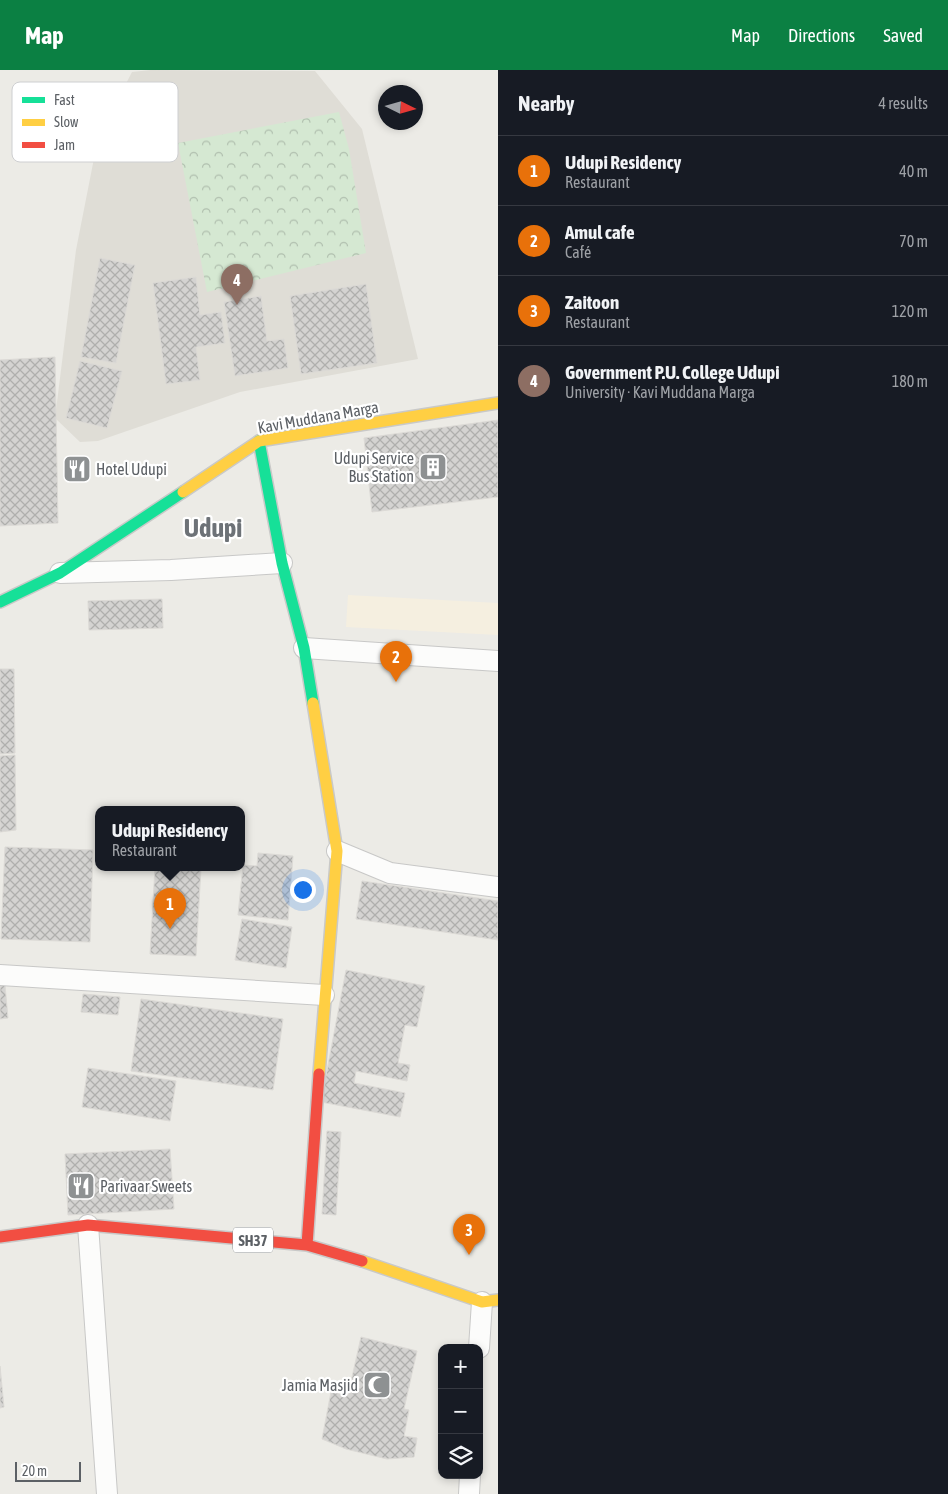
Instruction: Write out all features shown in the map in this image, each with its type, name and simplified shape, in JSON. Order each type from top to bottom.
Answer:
[{"type":"main road","name":"Kavi Muddana Marga","points":[[1,598],[60,573],[259,441],[498,403]]},
{"type":"main road","points":[[259,441],[282,563],[304,648],[338,851],[324,995],[307,1245]]},
{"type":"main road","name":"SH37","points":[[0,1237],[88,1225],[307,1245],[352,1257],[490,1301]]},
{"type":"street","points":[[60,573],[171,570],[282,563]]},
{"type":"street","points":[[304,648],[498,661]]},
{"type":"street","points":[[338,851],[390,874],[498,887]]},
{"type":"street","points":[[0,975],[324,995]]},
{"type":"street","points":[[88,1225],[107,1494]]},
{"type":"street","points":[[479,1344],[490,1301]]},
{"type":"street","points":[[469,1494],[470,1479]]},
{"type":"shaded area","points":[[151,70],[315,71],[362,129],[418,359],[240,392],[98,441],[80,442],[55,418],[76,250],[93,162],[178,162],[178,82],[127,82],[132,72]]},
{"type":"shaded area","points":[[348,595],[498,603],[498,635],[346,627]]},
{"type":"green space","points":[[339,112],[349,149],[366,253],[207,292],[178,143]]},
{"type":"building","points":[[100,258],[135,265],[116,363],[81,357]]},
{"type":"building","points":[[196,277],[200,315],[221,312],[225,343],[196,347],[200,380],[166,384],[153,283]]},
{"type":"building","points":[[366,284],[377,363],[301,374],[290,296]]},
{"type":"building","points":[[261,296],[267,341],[284,339],[288,368],[235,376],[224,302]]},
{"type":"building","points":[[55,357],[58,523],[0,526],[0,360]]},
{"type":"building","points":[[80,361],[122,371],[107,428],[66,418]]},
{"type":"building","name":"Udupi Service Bus Station","points":[[498,420],[498,497],[372,512],[364,438]]},
{"type":"building","points":[[162,599],[163,628],[89,630],[88,601]]},
{"type":"building","points":[[0,669],[14,669],[15,753],[0,754]]},
{"type":"building","points":[[15,755],[16,830],[0,832],[0,756]]},
{"type":"building","points":[[5,847],[93,850],[90,942],[1,939]]},
{"type":"building","points":[[258,853],[293,856],[288,920],[238,915],[242,871],[245,871],[245,865],[257,866]]},
{"type":"building","points":[[155,871],[201,871],[196,956],[150,954]]},
{"type":"building","points":[[362,881],[498,901],[498,940],[356,919]]},
{"type":"building","points":[[242,919],[292,927],[286,968],[235,960]]},
{"type":"building","points":[[346,970],[425,986],[417,1027],[405,1025],[398,1063],[410,1065],[407,1081],[356,1071],[354,1083],[405,1093],[400,1117],[321,1102]]},
{"type":"building","points":[[0,985],[5,985],[8,1018],[0,1019]]},
{"type":"building","points":[[83,994],[120,997],[118,1015],[81,1012]]},
{"type":"building","points":[[141,999],[283,1019],[273,1090],[131,1071]]},
{"type":"building","points":[[88,1068],[176,1081],[170,1121],[82,1107]]},
{"type":"building","points":[[327,1131],[341,1132],[336,1215],[322,1214]]},
{"type":"building","points":[[170,1149],[174,1209],[68,1215],[65,1154]]},
{"type":"building","points":[[361,1337],[417,1351],[404,1409],[409,1410],[404,1436],[417,1438],[414,1457],[387,1459],[346,1449],[322,1439],[331,1392],[348,1395]]},
{"type":"building","points":[[0,1366],[4,1407],[0,1408]]},
{"type":"traffic: fast","points":[[259,441],[282,563],[304,648],[313,703]]},
{"type":"traffic: fast","points":[[0,602],[60,573],[183,492]]},
{"type":"traffic: slow","points":[[183,492],[259,441],[498,403]]},
{"type":"traffic: slow","points":[[313,703],[337,851],[319,1074]]},
{"type":"traffic: slow","points":[[362,1261],[482,1302],[498,1300]]},
{"type":"traffic: jam","points":[[307,1245],[319,1074]]},
{"type":"traffic: jam","points":[[0,1237],[88,1225],[307,1245],[362,1261]]},
{"type":"place","name":"Government P.U. College Udupi","points":[[237,305]]},
{"type":"place","name":"Udupi Service Bus Station","points":[[433,467]]},
{"type":"place","name":"Hotel Udupi","points":[[77,469]]},
{"type":"place","name":"Amul cafe","points":[[396,682]]},
{"type":"place","name":"Udupi Residency","points":[[170,929]]},
{"type":"place","name":"Parivaar Sweets","points":[[81,1186]]},
{"type":"place","name":"Zaitoon","points":[[469,1255]]},
{"type":"place","name":"Jamia Masjid","points":[[377,1385]]},
{"type":"district","name":"Udupi","points":[[213,528]]}]
